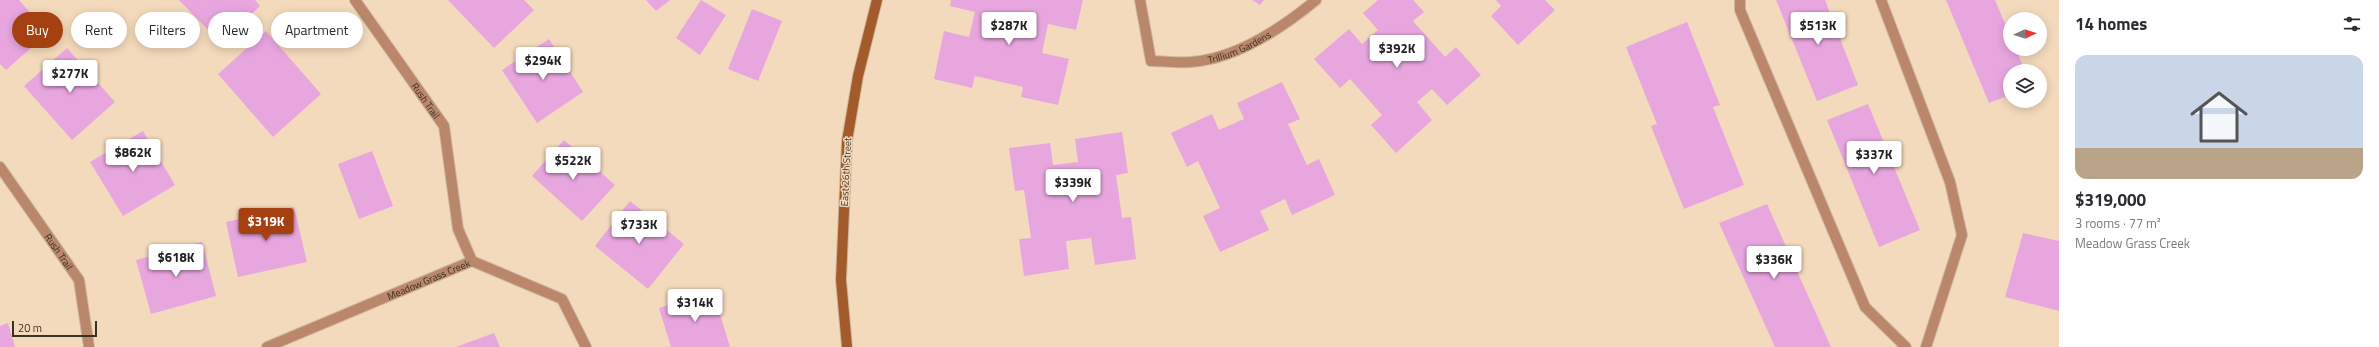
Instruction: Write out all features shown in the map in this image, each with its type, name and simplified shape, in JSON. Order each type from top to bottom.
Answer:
[{"type":"street","name":"Rush Trail","points":[[355,0],[444,126],[458,229],[472,262]]},
{"type":"street","name":"East 26th Street","points":[[847,347],[841,280],[847,141],[858,76],[877,0]]},
{"type":"street","name":"Trillium Gardens","points":[[1140,0],[1151,61],[1192,62],[1226,53],[1262,39],[1286,24],[1316,0]]},
{"type":"street","points":[[1740,0],[1740,10],[1865,307],[1906,347]]},
{"type":"street","points":[[1881,0],[1950,182],[1962,234],[1926,347]]},
{"type":"street","name":"Rush Trail","points":[[0,167],[79,280],[89,347]]},
{"type":"street","name":"Meadow Grass Creek","points":[[267,347],[472,262],[562,299],[586,347]]},
{"type":"building","points":[[0,0],[19,0],[30,12],[12,12],[12,48],[31,48],[6,70],[0,64]]},
{"type":"building","points":[[179,0],[255,0],[260,6],[254,12],[208,12],[208,30],[200,22],[200,12],[191,12]]},
{"type":"building","points":[[448,0],[524,0],[534,10],[494,48]]},
{"type":"building","points":[[646,0],[670,0],[656,11]]},
{"type":"building","points":[[701,0],[726,15],[700,55],[676,38]]},
{"type":"building","points":[[951,0],[1083,0],[1076,30],[1048,24],[1042,53],[1069,59],[1058,105],[1021,97],[1023,87],[975,76],[972,88],[934,79],[944,31],[969,37],[975,12],[950,6]]},
{"type":"building","points":[[1252,0],[1264,0],[1260,5]]},
{"type":"building","points":[[1378,0],[1413,0],[1424,12],[1413,21],[1445,57],[1456,47],[1481,75],[1447,105],[1432,89],[1417,102],[1432,120],[1396,153],[1371,125],[1382,115],[1350,79],[1340,88],[1314,59],[1349,29],[1362,44],[1378,30],[1363,13]]},
{"type":"building","points":[[1496,0],[1545,0],[1555,10],[1518,45],[1491,16],[1501,6]]},
{"type":"building","points":[[1776,0],[1825,0],[1858,85],[1817,101]]},
{"type":"building","points":[[1946,0],[1995,0],[2003,19],[2003,56],[2019,56],[2022,64],[2003,64],[2003,98],[1989,103]]},
{"type":"building","points":[[752,9],[782,21],[758,81],[728,69]]},
{"type":"building","points":[[1687,22],[1720,105],[1713,107],[1744,185],[1684,209],[1651,126],[1657,124],[1626,47]]},
{"type":"building","points":[[266,31],[271,37],[271,48],[281,48],[321,94],[273,137],[218,74],[247,48],[263,48],[263,34]]},
{"type":"building","points":[[549,39],[583,92],[537,123],[502,70]]},
{"type":"building","points":[[67,48],[115,102],[72,140],[24,86]]},
{"type":"building","points":[[1282,82],[1300,119],[1288,124],[1307,165],[1319,159],[1335,195],[1292,215],[1285,199],[1260,211],[1269,230],[1220,252],[1203,216],[1220,208],[1198,161],[1187,167],[1171,133],[1212,114],[1219,130],[1244,119],[1237,103]]},
{"type":"building","points":[[1868,104],[1920,230],[1879,247],[1827,120]]},
{"type":"building","points":[[143,131],[175,185],[123,216],[90,162]]},
{"type":"building","points":[[1122,132],[1128,173],[1116,175],[1122,218],[1131,217],[1136,259],[1095,265],[1091,238],[1066,241],[1069,269],[1024,276],[1019,239],[1031,238],[1024,190],[1015,191],[1009,148],[1050,143],[1053,165],[1078,162],[1075,139]]},
{"type":"building","points":[[564,140],[615,185],[582,221],[532,176]]},
{"type":"building","points":[[372,151],[393,206],[359,219],[338,164]]},
{"type":"building","points":[[630,201],[684,244],[648,289],[595,246]]},
{"type":"building","points":[[1767,204],[1831,347],[1775,347],[1719,223]]},
{"type":"building","points":[[294,207],[307,262],[238,277],[226,222]]},
{"type":"building","points":[[2023,233],[2059,241],[2059,311],[2005,297]]},
{"type":"building","points":[[202,242],[216,296],[151,314],[136,260]]},
{"type":"building","points":[[713,291],[730,347],[671,347],[659,308]]},
{"type":"building","points":[[8,323],[15,347],[0,347],[0,326]]},
{"type":"building","points":[[494,333],[500,347],[456,347]]}]
